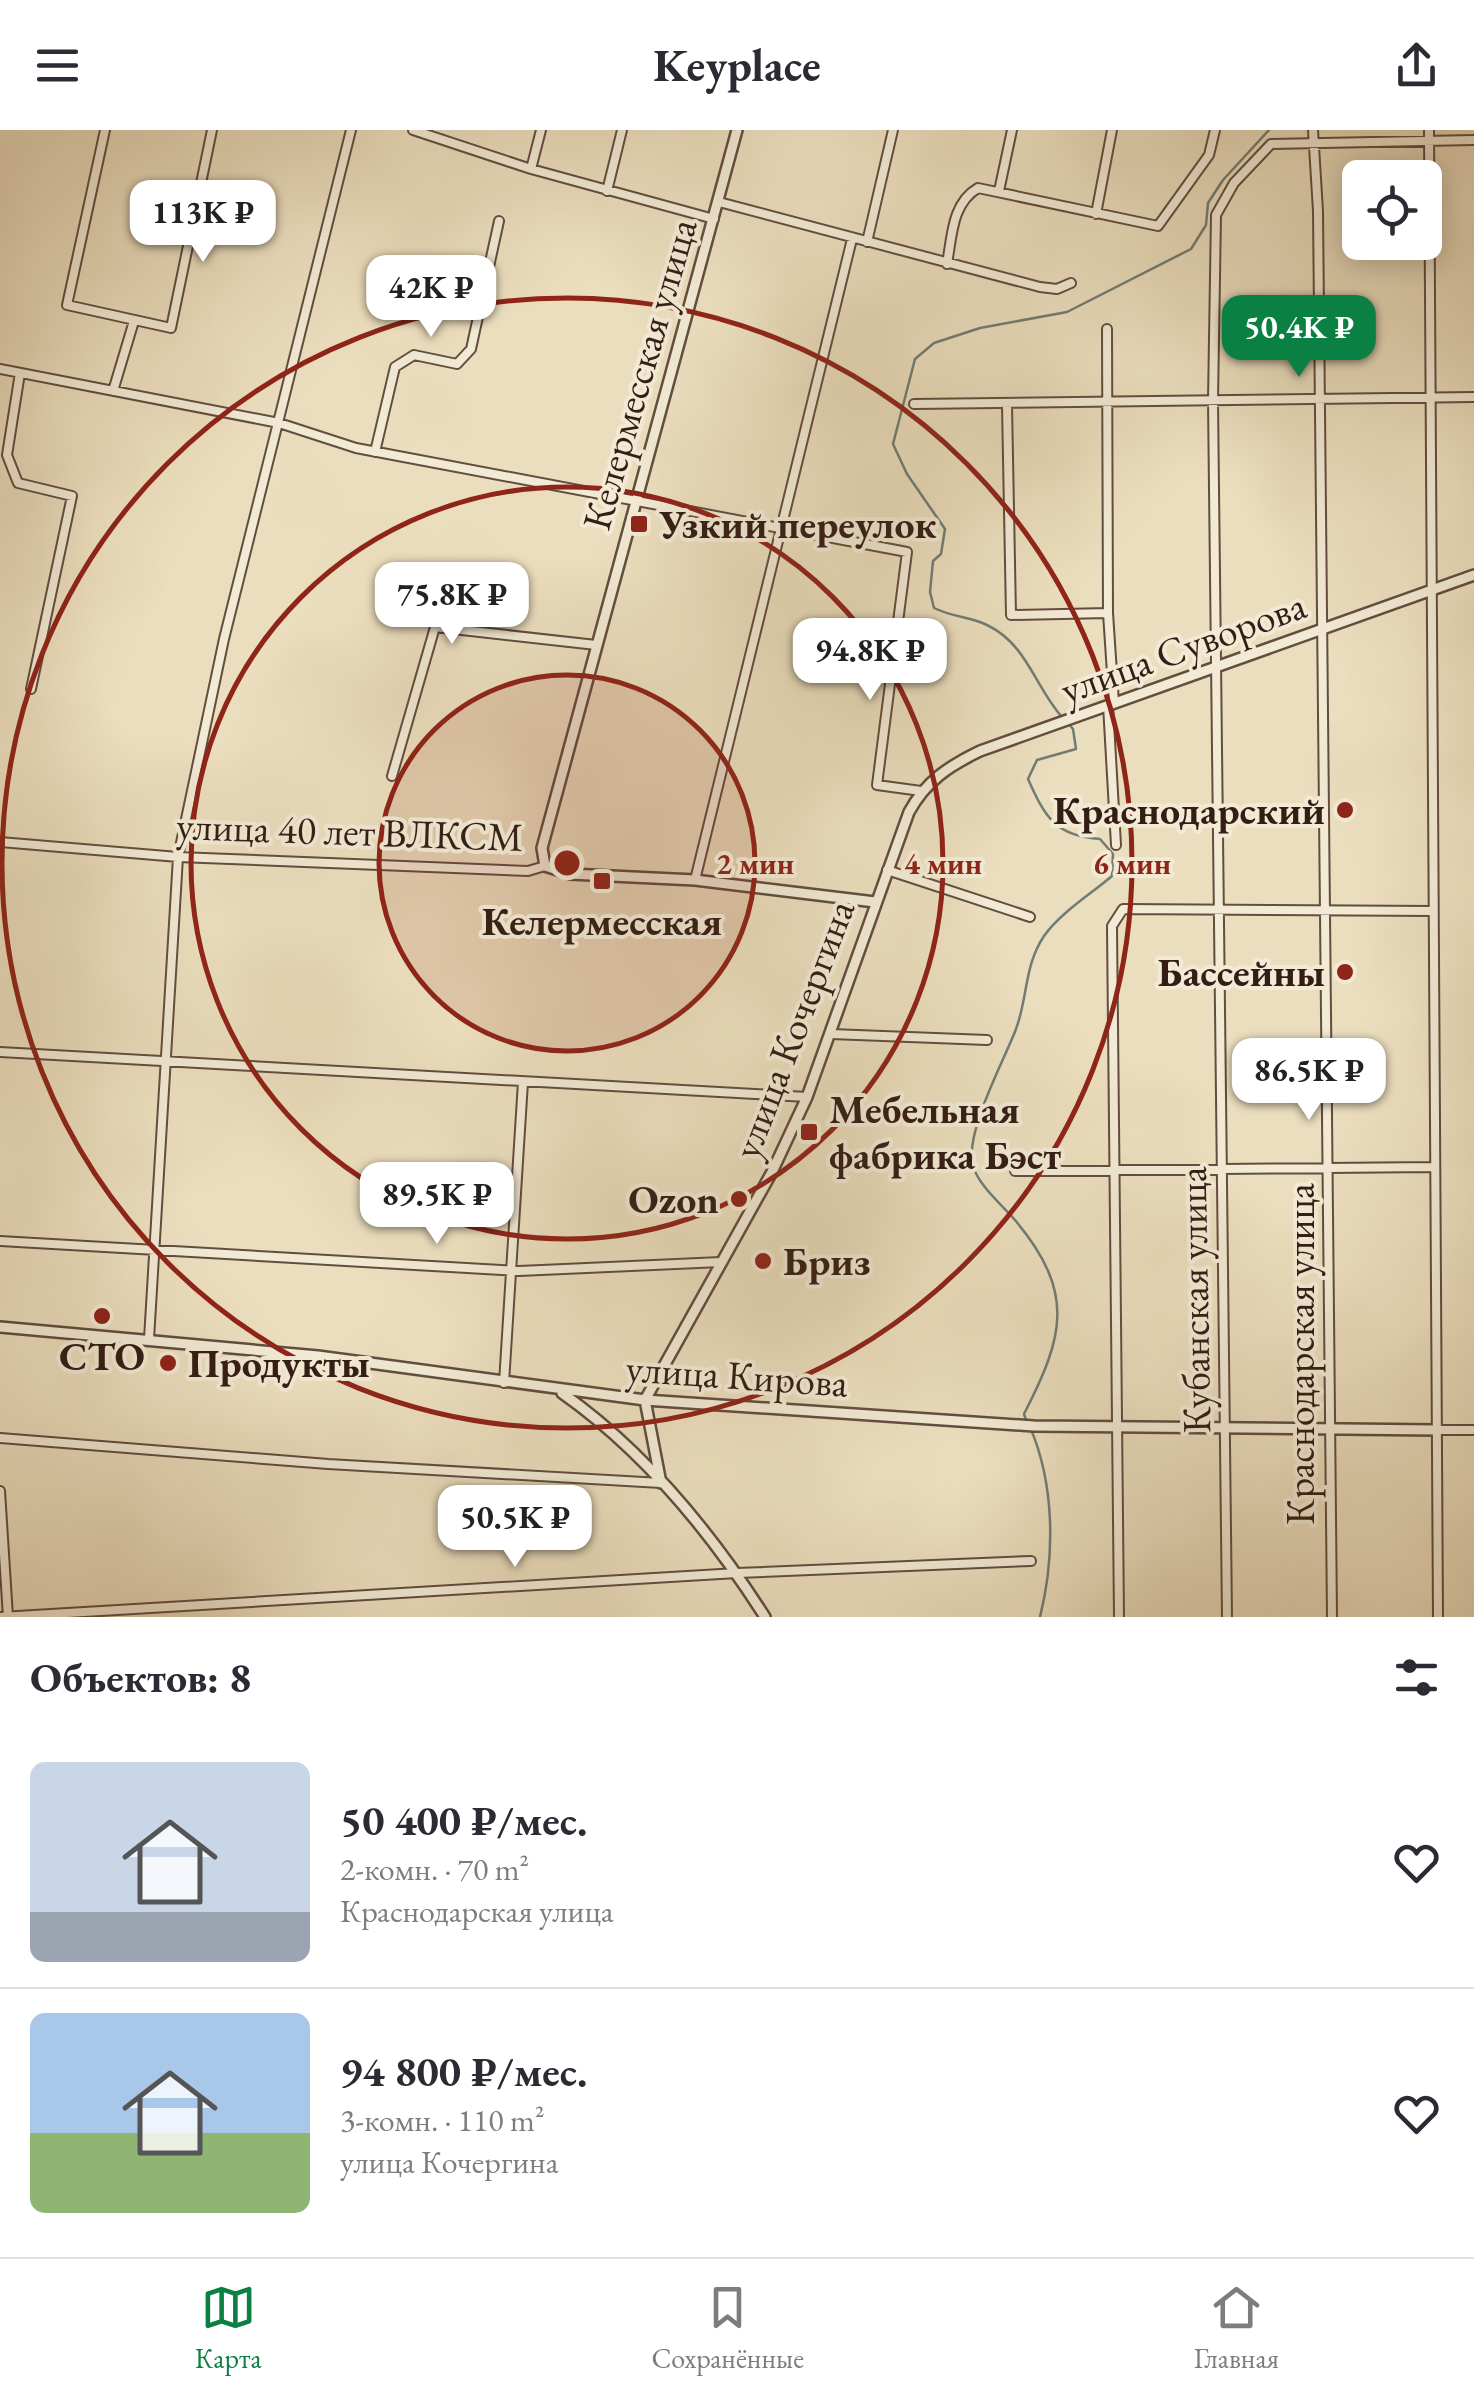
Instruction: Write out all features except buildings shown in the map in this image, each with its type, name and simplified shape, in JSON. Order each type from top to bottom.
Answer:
[{"type":"street","points":[[104,130],[67,305],[171,328],[212,130]]},
{"type":"street","points":[[148,1339],[178,856],[224,639],[352,130]]},
{"type":"street","points":[[413,130],[532,169],[714,219]]},
{"type":"street","points":[[460,143],[464,130]]},
{"type":"street","points":[[532,169],[541,130]]},
{"type":"street","points":[[607,190],[622,130]]},
{"type":"street","name":"Келермесская улица","points":[[545,866],[542,848],[737,130]]},
{"type":"street","points":[[866,242],[894,130]]},
{"type":"street","points":[[999,191],[1012,130]]},
{"type":"street","points":[[1096,214],[1112,130]]},
{"type":"street","points":[[947,264],[955,216],[964,196],[978,188],[1158,226],[1209,155],[1215,130]]},
{"type":"street","points":[[1429,130],[1427,399],[1438,1617]]},
{"type":"street","name":"Кубанская улица","points":[[1228,1617],[1213,402],[1216,215],[1234,183],[1271,144],[1313,135],[1429,142],[1474,140]]},
{"type":"street","name":"Краснодарская улица","points":[[1313,135],[1318,211],[1332,1617]]},
{"type":"street","points":[[719,202],[1040,286],[1057,288],[1071,283]]},
{"type":"street","points":[[375,452],[396,368],[414,356],[456,364],[471,350],[499,221]]},
{"type":"street","points":[[695,880],[852,239]]},
{"type":"street","points":[[113,391],[134,321]]},
{"type":"street","points":[[1107,329],[1108,613],[1116,845]]},
{"type":"street","points":[[0,369],[279,424],[375,452],[907,552],[878,784],[921,792]]},
{"type":"street","points":[[20,373],[7,454],[18,484],[72,496],[31,689]]},
{"type":"street","points":[[914,404],[1007,406],[1474,397]]},
{"type":"street","points":[[1007,406],[1011,615],[1108,613]]},
{"type":"street","name":"улица Суворова","points":[[921,792],[951,765],[1079,714],[1474,575]]},
{"type":"street","points":[[392,776],[436,626],[596,645]]},
{"type":"street","name":"улица Кочергина","points":[[646,1400],[772,1172],[808,1097],[887,870],[921,792]]},
{"type":"street","name":"улица 40 лет ВЛКСМ","points":[[0,842],[178,856],[528,870],[545,866],[570,874],[695,880],[876,902]]},
{"type":"street","points":[[887,870],[1030,918]]},
{"type":"street","points":[[1119,1617],[1112,926],[1123,909],[1434,910]]},
{"type":"street","points":[[831,1034],[987,1040]]},
{"type":"street","points":[[0,1052],[808,1097]]},
{"type":"street","points":[[504,1383],[523,1082]]},
{"type":"street","points":[[1015,1171],[1114,1166],[1221,1170],[1435,1167]]},
{"type":"street","points":[[0,1241],[512,1270],[720,1262]]},
{"type":"street","name":"улица Кирова","points":[[0,1327],[148,1339],[646,1400],[1019,1426],[1474,1430]]},
{"type":"street","points":[[560,1391],[661,1483],[737,1573],[766,1617]]},
{"type":"street","points":[[646,1400],[646,1421],[661,1483]]},
{"type":"street","points":[[0,1438],[328,1464],[661,1483]]},
{"type":"street","points":[[0,1490],[8,1616]]},
{"type":"street","points":[[0,1616],[737,1573],[1031,1561]]},
{"type":"waterway","points":[[1062,717],[1021,655],[1001,633],[981,622],[934,608],[930,592],[933,561],[941,554],[945,529],[907,474],[893,444],[915,359],[934,343],[980,328],[1067,312],[1191,249],[1206,225],[1208,203],[1223,180],[1269,130]]},
{"type":"waterway","points":[[1026,1420],[1024,1414],[1055,1338],[1055,1293],[1035,1246],[980,1181],[972,1152],[979,1117],[1016,1029],[1038,947],[1058,919],[1112,876],[1113,854],[1100,839],[1072,834],[1054,822],[1028,779],[1037,760],[1076,749],[1073,729],[1068,723]]},
{"type":"waterway","points":[[1030,1427],[1044,1473],[1050,1521],[1048,1570],[1040,1617]]},
{"type":"place","name":"Узкий переулок","points":[[639,524]]},
{"type":"place","name":"Краснодарский","points":[[1345,810]]},
{"type":"place","name":"Келермесская","points":[[602,881]]},
{"type":"place","name":"Бассейны","points":[[1345,972]]},
{"type":"place","name":"Мебельная фабрика Бэст","points":[[809,1132]]},
{"type":"place","name":"Ozon","points":[[739,1199]]},
{"type":"place","name":"Бриз","points":[[763,1261]]},
{"type":"place","name":"СТО","points":[[102,1316]]},
{"type":"place","name":"Продукты","points":[[168,1363]]}]
